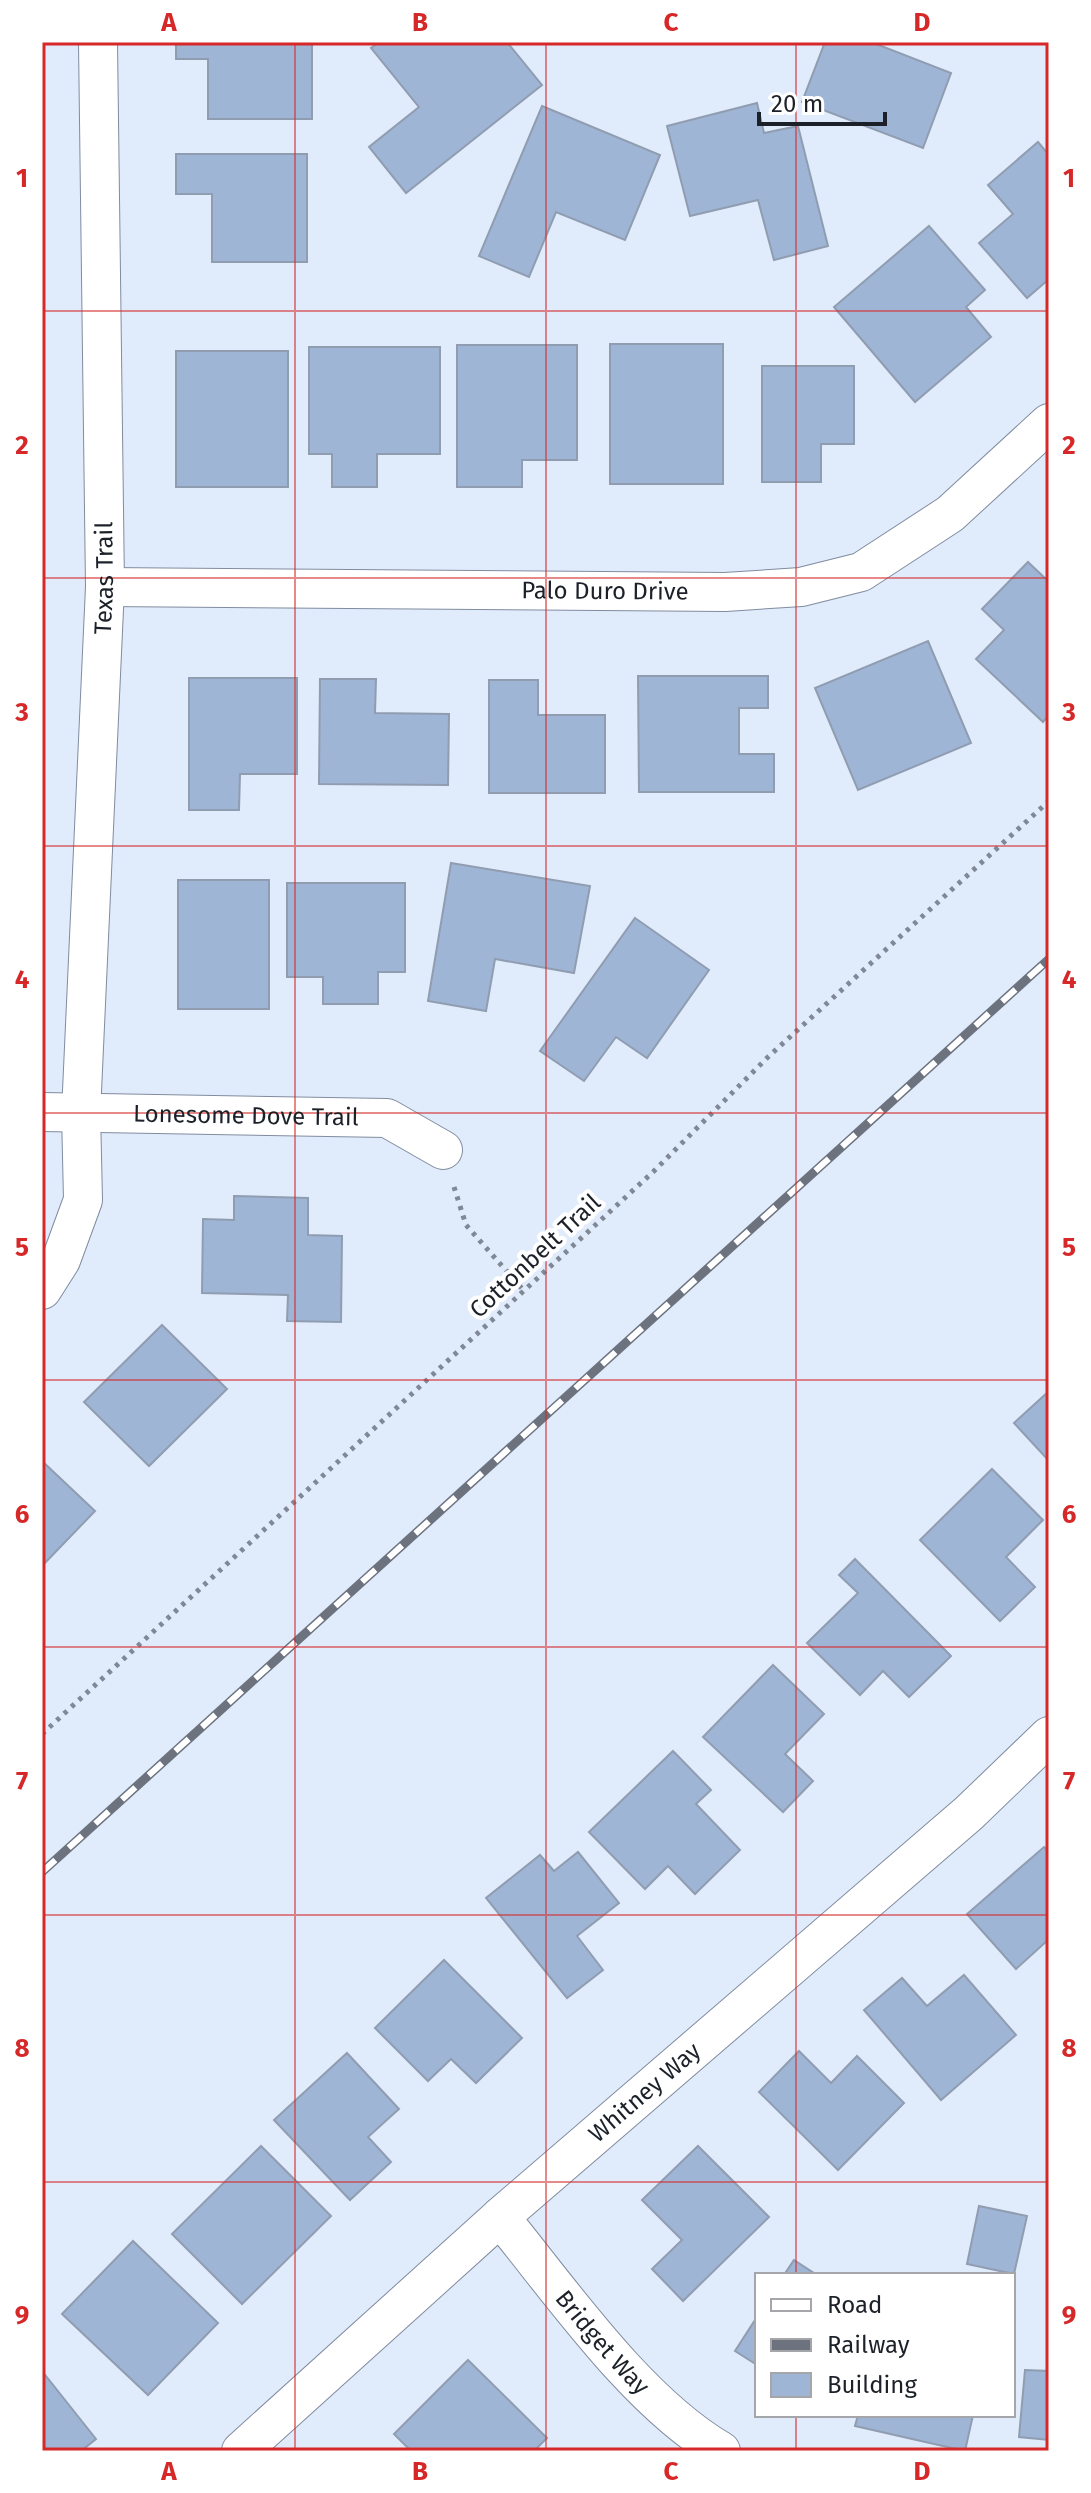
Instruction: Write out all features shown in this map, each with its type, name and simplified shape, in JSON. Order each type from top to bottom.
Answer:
[{"type":"street","name":"Texas Trail","points":[[42,1290],[61,1260],[83,1200],[81,1113],[105,587],[98,42]]},
{"type":"street","name":"Palo Duro Drive","points":[[105,587],[725,592],[801,587],[861,572],[950,514],[1049,423]]},
{"type":"street","name":"Lonesome Dove Trail","points":[[42,1112],[387,1118],[443,1150]]},
{"type":"street","name":"Whitney Way","points":[[241,2451],[500,2217],[969,1813],[1049,1736]]},
{"type":"street","name":"Bridget Way","points":[[500,2217],[626,2371],[700,2439],[721,2451]]},
{"type":"path","name":"Cottonbelt Trail","points":[[42,1734],[653,1172],[768,1057],[1049,801]]},
{"type":"path","points":[[443,1150],[466,1225],[524,1291]]},
{"type":"building","points":[[176,42],[312,42],[312,119],[208,119],[208,59],[176,59]]},
{"type":"building","points":[[379,42],[507,42],[542,85],[406,193],[369,147],[419,107],[371,48]]},
{"type":"building","points":[[825,42],[871,42],[951,73],[923,148],[802,102]]},
{"type":"building","points":[[757,103],[764,133],[798,126],[828,246],[774,260],[758,200],[690,216],[667,126]]},
{"type":"building","points":[[542,106],[660,155],[625,240],[556,212],[529,277],[479,256]]},
{"type":"building","points":[[1038,142],[1049,155],[1049,279],[1027,298],[979,243],[1013,214],[988,185]]},
{"type":"building","points":[[176,154],[307,154],[307,262],[212,262],[212,194],[176,194]]},
{"type":"building","points":[[929,226],[985,290],[966,307],[991,337],[915,402],[834,307]]},
{"type":"building","points":[[610,344],[723,344],[723,484],[610,484]]},
{"type":"building","points":[[457,345],[577,345],[577,460],[522,460],[522,487],[457,487]]},
{"type":"building","points":[[309,347],[440,347],[440,454],[377,454],[377,487],[332,487],[332,454],[309,454]]},
{"type":"building","points":[[176,351],[288,351],[288,487],[176,487]]},
{"type":"building","points":[[762,366],[854,366],[854,444],[821,444],[821,482],[762,482]]},
{"type":"building","points":[[1028,562],[1049,582],[1049,715],[1043,722],[976,659],[1004,630],[982,609]]},
{"type":"building","points":[[928,641],[971,743],[858,790],[815,688]]},
{"type":"building","points":[[638,676],[768,676],[768,708],[739,708],[739,754],[774,754],[774,792],[639,792]]},
{"type":"building","points":[[189,678],[297,678],[297,774],[240,774],[239,810],[189,810]]},
{"type":"building","points":[[320,679],[376,679],[375,713],[449,714],[448,785],[319,784]]},
{"type":"building","points":[[489,680],[538,680],[538,715],[605,715],[605,793],[489,793]]},
{"type":"building","points":[[451,863],[590,886],[574,973],[495,959],[486,1011],[428,1001]]},
{"type":"building","points":[[178,880],[269,880],[269,1009],[178,1009]]},
{"type":"building","points":[[287,883],[405,883],[405,972],[378,972],[378,1004],[323,1004],[323,977],[287,977]]},
{"type":"building","points":[[635,918],[709,970],[647,1058],[616,1037],[584,1081],[540,1051]]},
{"type":"building","points":[[234,1196],[308,1198],[308,1235],[342,1236],[341,1322],[287,1321],[288,1295],[202,1293],[203,1219],[234,1220]]},
{"type":"building","points":[[162,1325],[227,1389],[149,1466],[84,1402]]},
{"type":"building","points":[[1049,1391],[1049,1461],[1014,1423]]},
{"type":"building","points":[[42,1461],[95,1511],[42,1566]]},
{"type":"building","points":[[992,1469],[1043,1520],[1006,1557],[1035,1587],[1000,1621],[920,1540]]},
{"type":"building","points":[[855,1559],[951,1656],[909,1697],[883,1671],[860,1695],[807,1643],[858,1593],[839,1575]]},
{"type":"building","points":[[773,1665],[824,1714],[785,1754],[813,1781],[783,1812],[703,1737]]},
{"type":"building","points":[[673,1751],[711,1790],[696,1804],[740,1850],[695,1894],[668,1866],[645,1889],[589,1832]]},
{"type":"building","points":[[1044,1847],[1049,1852],[1049,1939],[1016,1969],[967,1914]]},
{"type":"building","points":[[578,1852],[619,1903],[577,1936],[603,1970],[567,1998],[486,1898],[540,1855],[554,1871]]},
{"type":"building","points":[[444,1960],[522,2038],[476,2083],[451,2059],[428,2081],[375,2028]]},
{"type":"building","points":[[964,1975],[1016,2035],[941,2100],[864,2010],[902,1978],[927,2006]]},
{"type":"building","points":[[799,2051],[831,2083],[857,2056],[904,2103],[838,2170],[759,2092]]},
{"type":"building","points":[[347,2053],[399,2109],[368,2137],[391,2162],[350,2200],[274,2120]]},
{"type":"building","points":[[261,2146],[331,2216],[242,2304],[172,2234]]},
{"type":"building","points":[[698,2146],[769,2217],[683,2301],[652,2269],[682,2240],[642,2200]]},
{"type":"building","points":[[979,2206],[1027,2216],[1014,2273],[967,2264]]},
{"type":"building","points":[[133,2241],[218,2323],[148,2395],[62,2314]]},
{"type":"building","points":[[794,2260],[814,2273],[785,2273]]},
{"type":"building","points":[[755,2320],[755,2364],[735,2351]]},
{"type":"building","points":[[468,2360],[547,2438],[534,2451],[411,2451],[394,2434]]},
{"type":"building","points":[[1025,2370],[1049,2371],[1049,2440],[1019,2437]]},
{"type":"building","points":[[42,2371],[96,2439],[81,2451],[47,2451],[42,2445]]},
{"type":"building","points":[[857,2417],[973,2417],[965,2451],[855,2426]]},
{"type":"railway","points":[[42,1872],[1049,959]]}]
